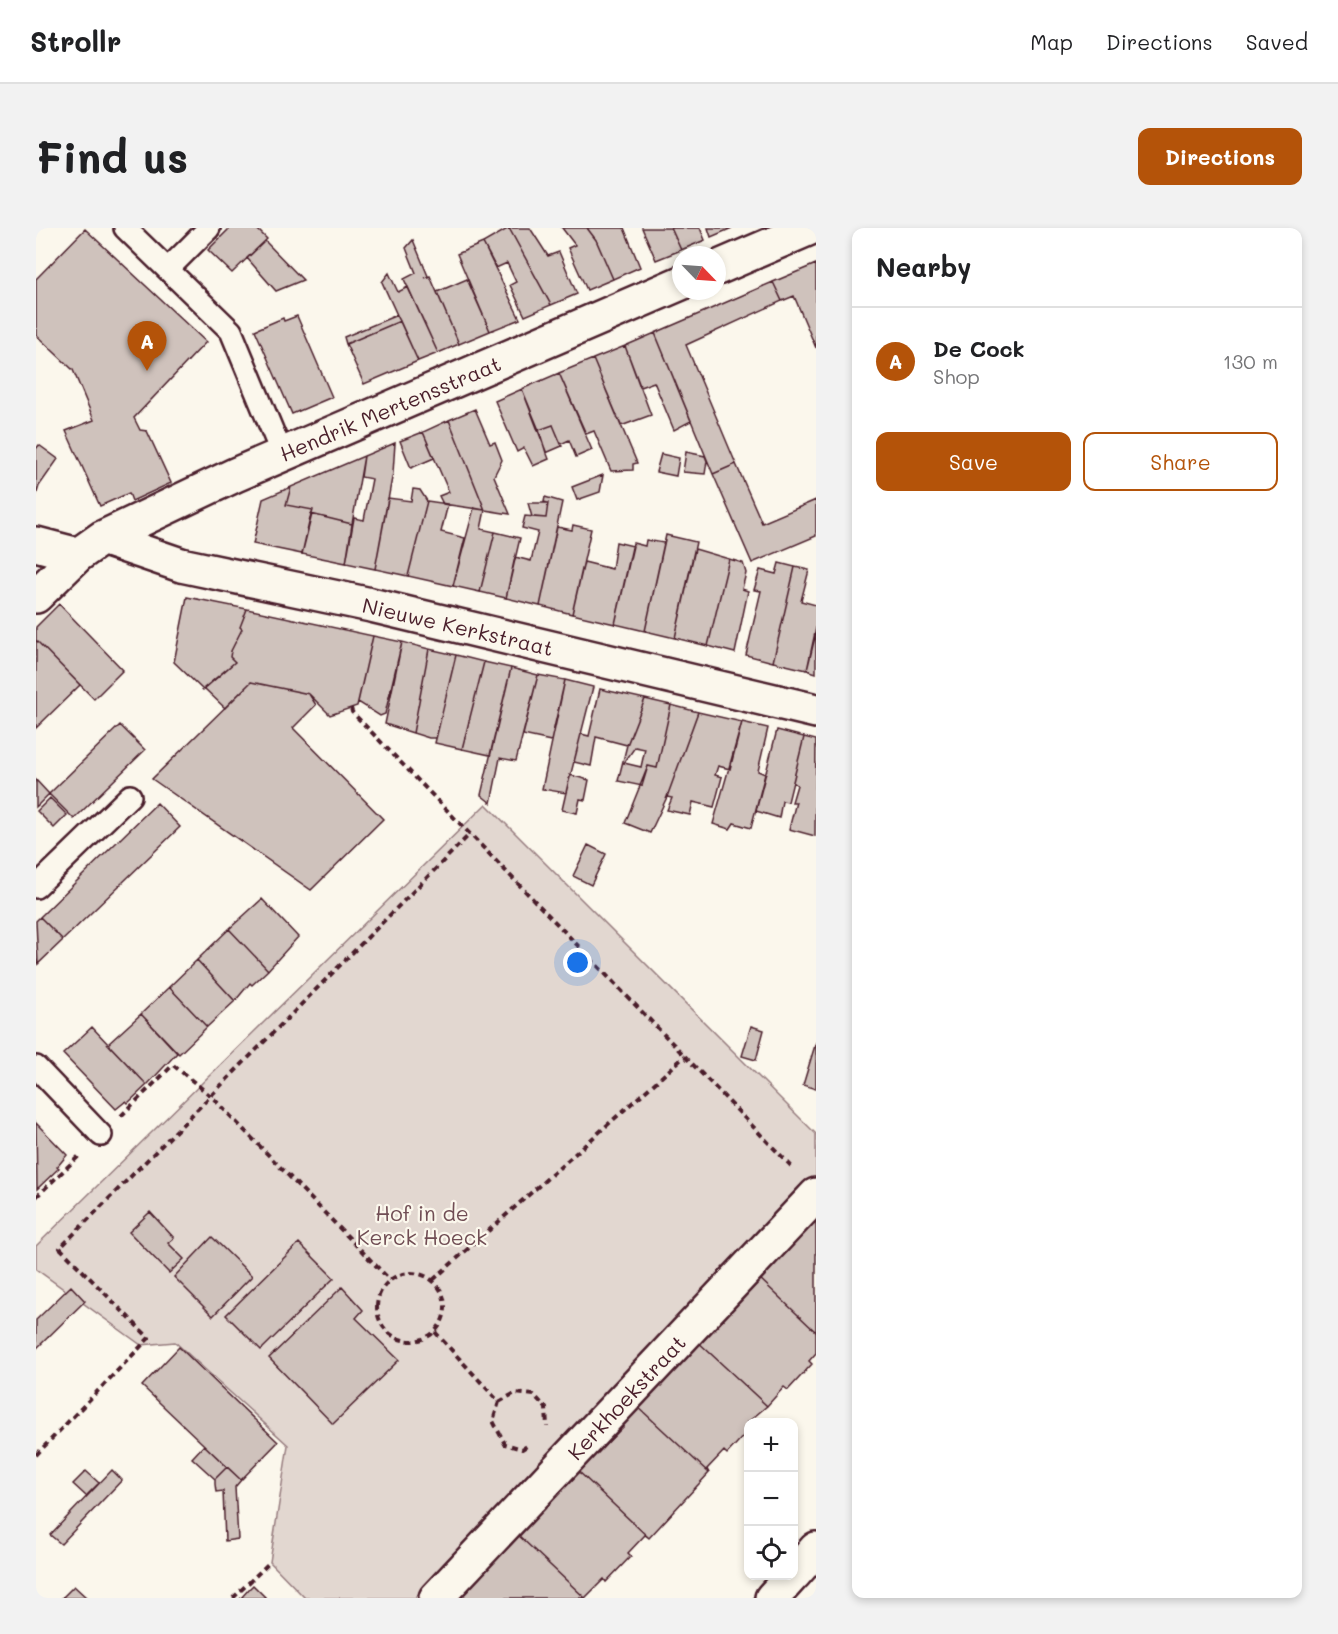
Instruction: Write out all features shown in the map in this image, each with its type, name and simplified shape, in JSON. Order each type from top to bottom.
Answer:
[{"type":"street","points":[[726,264],[810,228]]},
{"type":"street","name":"Hendrik Mertensstraat","points":[[36,596],[90,547],[282,454],[672,287]]},
{"type":"street","name":"Nieuwe Kerkstraat","points":[[36,544],[90,547],[371,605],[816,711]]},
{"type":"street","name":"Kerkhoekstraat","points":[[436,1598],[555,1449],[808,1185]]},
{"type":"street","points":[[798,1569],[816,1549]]},
{"type":"street","points":[[772,1598],[788,1580]]},
{"type":"lane","points":[[125,228],[231,331],[282,454]]},
{"type":"lane","points":[[168,269],[209,228]]},
{"type":"lane","points":[[36,887],[130,796]]},
{"type":"lane","points":[[36,1067],[101,1135]]},
{"type":"path","points":[[351,708],[352,712],[808,1185]]},
{"type":"path","points":[[36,1455],[149,1338],[60,1248],[470,834]]},
{"type":"path","points":[[433,1280],[685,1056]]},
{"type":"path","points":[[36,1197],[173,1065],[211,1096],[390,1280]]},
{"type":"path","points":[[411,1273],[433,1280],[441,1289],[445,1312],[435,1332],[426,1338],[405,1340],[386,1329],[377,1310],[382,1288],[390,1280],[400,1274],[411,1273]]},
{"type":"path","points":[[435,1332],[499,1402]]},
{"type":"path","points":[[515,1393],[534,1395],[546,1408],[555,1449],[522,1449],[505,1444],[494,1421],[499,1402],[515,1393]]},
{"type":"path","points":[[233,1598],[270,1562]]},
{"type":"green space","name":"Hof in de Kerck Hoeck","points":[[486,804],[816,1134],[816,1178],[415,1598],[305,1598],[270,1562],[288,1445],[175,1342],[141,1345],[36,1269],[36,1246]]},
{"type":"building","points":[[230,228],[256,228],[267,239],[232,273],[208,250]]},
{"type":"building","points":[[509,228],[551,305],[525,316],[510,285],[516,282],[507,263],[496,268],[483,243]]},
{"type":"building","points":[[509,228],[530,228],[548,256],[559,252],[577,294],[551,305]]},
{"type":"building","points":[[562,228],[587,228],[596,240],[613,279],[587,290],[568,248],[575,245]]},
{"type":"building","points":[[587,228],[624,228],[640,267],[613,279],[596,240]]},
{"type":"building","points":[[642,228],[671,228],[679,246],[672,246],[672,254],[656,260]]},
{"type":"building","points":[[671,228],[700,228],[705,240],[691,246],[679,246]]},
{"type":"building","points":[[708,228],[732,228],[711,237]]},
{"type":"building","points":[[85,229],[206,342],[134,418],[140,430],[147,431],[171,483],[132,501],[129,493],[100,506],[66,431],[94,420],[73,370],[36,335],[36,279]]},
{"type":"building","points":[[413,240],[428,276],[425,278],[430,276],[459,344],[438,353],[404,279],[416,273],[406,248]]},
{"type":"building","points":[[265,241],[303,280],[276,291],[247,258]]},
{"type":"building","points":[[483,243],[520,319],[490,331],[457,254]]},
{"type":"building","points":[[816,264],[816,348],[794,296],[782,301],[773,282]]},
{"type":"building","points":[[389,273],[398,292],[408,287],[438,353],[418,361],[382,282]]},
{"type":"building","points":[[467,279],[490,331],[459,344],[437,292]]},
{"type":"building","points":[[773,282],[782,301],[686,345],[736,464],[713,474],[655,333]]},
{"type":"building","points":[[397,315],[400,321],[346,344],[344,337]]},
{"type":"building","points":[[297,316],[332,397],[292,414],[255,330],[283,318],[284,321]]},
{"type":"building","points":[[400,321],[418,361],[364,384],[346,344]]},
{"type":"building","points":[[655,333],[691,421],[674,430],[654,382],[640,387],[625,346]]},
{"type":"building","points":[[625,346],[651,415],[621,426],[593,359]]},
{"type":"building","points":[[593,359],[637,463],[633,464],[633,470],[611,471],[594,431],[586,434],[559,373]]},
{"type":"building","points":[[559,373],[592,450],[576,457],[569,440],[561,444],[553,425],[539,430],[522,389]]},
{"type":"building","points":[[522,389],[549,459],[533,466],[524,448],[517,452],[495,401]]},
{"type":"building","points":[[475,409],[490,444],[495,442],[502,460],[494,476],[510,514],[485,510],[449,420]]},
{"type":"building","points":[[449,420],[485,510],[443,504],[439,496],[449,492],[423,432]]},
{"type":"building","points":[[553,425],[562,446],[546,453],[539,430]]},
{"type":"building","points":[[423,432],[434,458],[411,468],[400,441]]},
{"type":"building","points":[[395,443],[393,473],[375,569],[346,563],[354,518],[364,520],[372,479],[361,477],[364,456]]},
{"type":"building","points":[[39,445],[58,459],[39,486],[36,496],[36,449]]},
{"type":"building","points":[[686,452],[705,456],[707,461],[705,474],[683,472]]},
{"type":"building","points":[[661,454],[679,458],[676,476],[656,472]]},
{"type":"building","points":[[364,456],[352,524],[311,514],[313,510],[286,505],[291,487]]},
{"type":"building","points":[[736,464],[762,523],[816,500],[816,536],[752,563],[713,474]]},
{"type":"building","points":[[603,475],[600,492],[577,500],[572,487]]},
{"type":"building","points":[[291,487],[286,505],[313,510],[302,554],[253,544],[263,499]]},
{"type":"building","points":[[413,489],[420,490],[427,501],[408,576],[375,569],[388,498],[411,501]]},
{"type":"building","points":[[545,497],[562,502],[540,606],[506,598],[515,557],[531,561],[538,532],[522,528],[525,516],[546,518],[548,503],[544,502]]},
{"type":"building","points":[[427,501],[448,504],[441,532],[465,538],[453,586],[408,576]]},
{"type":"building","points":[[528,503],[548,503],[546,518],[532,517]]},
{"type":"building","points":[[474,508],[485,510],[481,529],[495,532],[480,592],[453,586]]},
{"type":"building","points":[[311,514],[352,524],[346,563],[302,554]]},
{"type":"building","points":[[573,525],[591,529],[572,614],[540,606],[557,527],[572,530]]},
{"type":"building","points":[[495,532],[520,538],[506,598],[480,592]]},
{"type":"building","points":[[666,535],[696,542],[675,638],[645,631]]},
{"type":"building","points":[[646,540],[664,543],[645,631],[615,624],[633,543],[645,546]]},
{"type":"building","points":[[616,542],[633,546],[615,624],[572,614],[584,562],[612,569]]},
{"type":"building","points":[[695,549],[729,559],[708,646],[675,638]]},
{"type":"building","points":[[729,559],[743,563],[746,573],[742,589],[748,591],[735,653],[708,646]]},
{"type":"building","points":[[779,563],[795,567],[773,662],[746,655],[761,591],[754,590],[760,570],[776,574]]},
{"type":"building","points":[[795,567],[809,570],[801,601],[816,605],[816,628],[807,670],[773,662]]},
{"type":"building","points":[[187,597],[247,609],[240,627],[242,629],[231,651],[230,657],[235,662],[203,690],[174,662]]},
{"type":"building","points":[[59,604],[123,670],[94,699],[36,640],[36,627]]},
{"type":"building","points":[[247,609],[373,636],[357,706],[330,715],[309,694],[251,682],[225,708],[204,688],[235,662],[230,657],[231,651],[242,629],[240,627]]},
{"type":"building","points":[[816,633],[816,673],[807,670]]},
{"type":"building","points":[[373,636],[402,642],[385,714],[380,716],[358,702]]},
{"type":"building","points":[[36,640],[80,685],[36,728]]},
{"type":"building","points":[[402,642],[429,649],[413,733],[385,724]]},
{"type":"building","points":[[429,649],[456,655],[436,738],[413,733]]},
{"type":"building","points":[[456,655],[484,662],[462,749],[435,743]]},
{"type":"building","points":[[484,662],[511,668],[490,755],[462,749]]},
{"type":"building","points":[[511,668],[538,675],[516,761],[500,758],[491,803],[481,795]]},
{"type":"building","points":[[538,675],[565,680],[551,741],[523,735]]},
{"type":"building","points":[[565,680],[593,687],[566,793],[542,789]]},
{"type":"building","points":[[251,682],[309,694],[316,705],[293,728],[383,819],[311,890],[152,779]]},
{"type":"building","points":[[600,689],[645,699],[627,745],[596,737],[591,766],[574,762],[581,734],[589,736]]},
{"type":"building","points":[[645,699],[671,705],[657,768],[648,766],[642,786],[618,781],[627,745]],"holes":[[[635,747],[645,749],[641,767],[624,763]]]},
{"type":"building","points":[[671,705],[698,712],[667,797],[650,833],[625,823],[648,766],[657,768]]},
{"type":"building","points":[[698,712],[742,722],[730,769],[718,766],[715,775],[722,777],[714,807],[693,802],[690,815],[667,810],[672,798],[667,797]]},
{"type":"building","points":[[742,722],[768,728],[758,771],[765,774],[751,828],[734,823],[730,829],[713,824]]},
{"type":"building","points":[[120,725],[145,750],[74,819],[49,794]]},
{"type":"building","points":[[777,730],[804,737],[788,802],[782,801],[779,818],[756,811]]},
{"type":"building","points":[[804,737],[816,740],[815,836],[789,829],[796,802],[792,802],[797,785],[793,782]]},
{"type":"building","points":[[570,775],[589,780],[585,800],[580,799],[577,813],[562,810]]},
{"type":"building","points":[[36,780],[49,794],[36,807]]},
{"type":"building","points":[[50,798],[67,815],[54,828],[37,811]]},
{"type":"building","points":[[157,803],[180,827],[63,940],[40,917]]},
{"type":"building","points":[[588,845],[606,854],[591,885],[573,876]]},
{"type":"building","points":[[262,899],[298,937],[268,970],[229,929]]},
{"type":"building","points":[[40,917],[63,940],[38,964],[36,921]]},
{"type":"building","points":[[229,929],[268,970],[252,985],[250,983],[235,1001],[197,960]]},
{"type":"building","points":[[197,960],[235,1001],[207,1027],[169,987]]},
{"type":"building","points":[[169,987],[207,1027],[179,1054],[141,1014]]},
{"type":"building","points":[[141,1014],[177,1053],[147,1085],[108,1044]]},
{"type":"building","points":[[751,1026],[764,1030],[756,1060],[742,1056]]},
{"type":"building","points":[[92,1027],[147,1085],[128,1103],[126,1101],[116,1109],[63,1054]]},
{"type":"building","points":[[816,1042],[816,1089],[803,1085]]},
{"type":"building","points":[[36,1123],[67,1155],[57,1167],[59,1168],[37,1189]]},
{"type":"building","points":[[150,1212],[174,1238],[168,1243],[184,1259],[169,1273],[129,1232]]},
{"type":"building","points":[[816,1213],[816,1332],[757,1276]]},
{"type":"building","points":[[212,1237],[252,1276],[213,1316],[174,1277]]},
{"type":"building","points":[[299,1243],[334,1278],[261,1350],[226,1315]]},
{"type":"building","points":[[757,1276],[816,1332],[816,1353],[809,1361],[812,1364],[788,1390],[784,1387],[767,1406],[696,1340]]},
{"type":"building","points":[[71,1286],[85,1301],[36,1349],[36,1320]]},
{"type":"building","points":[[342,1287],[363,1310],[356,1318],[399,1360],[333,1424],[269,1358]]},
{"type":"building","points":[[696,1340],[767,1406],[753,1418],[744,1418],[744,1435],[727,1454],[724,1451],[707,1469],[709,1473],[636,1405]]},
{"type":"building","points":[[179,1347],[278,1442],[241,1480],[142,1386]]},
{"type":"building","points":[[636,1405],[709,1473],[649,1538],[576,1469],[593,1450],[597,1454],[623,1427],[619,1423]]},
{"type":"building","points":[[204,1445],[227,1467],[215,1479],[192,1458]]},
{"type":"building","points":[[227,1467],[241,1480],[235,1487],[238,1539],[225,1541],[223,1491],[216,1492],[215,1479]]},
{"type":"building","points":[[576,1469],[649,1538],[645,1535],[628,1553],[631,1556],[606,1582],[604,1579],[585,1598],[516,1533]]},
{"type":"building","points":[[112,1470],[122,1480],[61,1544],[50,1535]]},
{"type":"building","points":[[86,1471],[99,1483],[86,1496],[73,1484]]},
{"type":"building","points":[[516,1533],[585,1598],[458,1598]]},
{"type":"building","points":[[253,1585],[266,1598],[241,1598]]},
{"type":"building","points":[[74,1586],[87,1598],[62,1598]]},
{"type":"place","name":"De Cock","points":[[147,371]]}]
